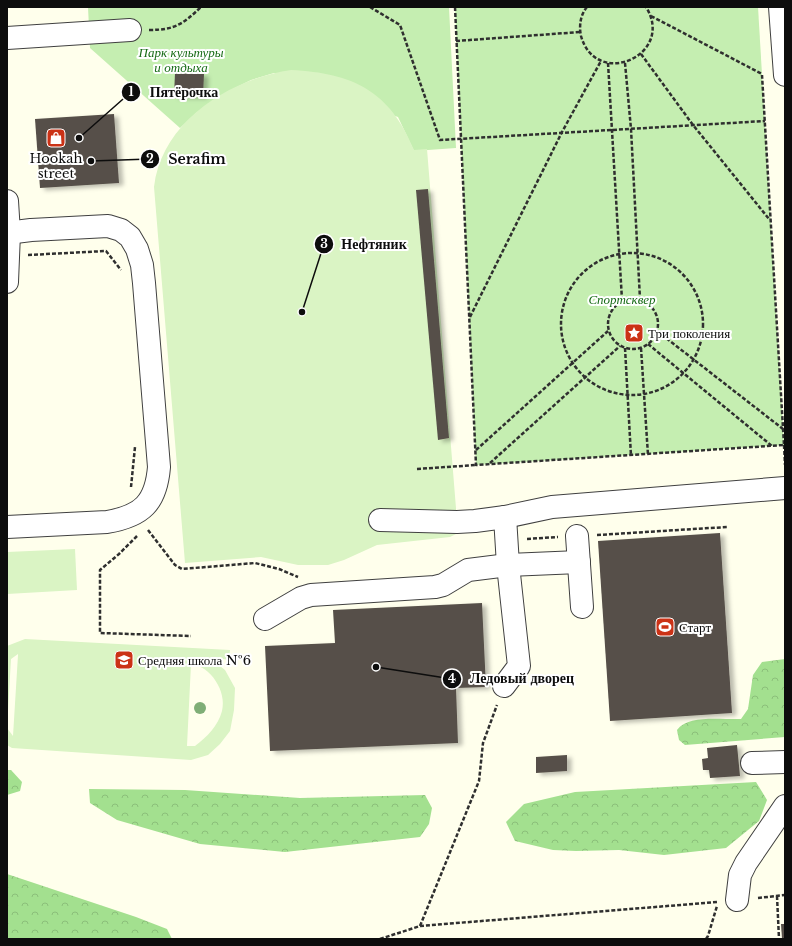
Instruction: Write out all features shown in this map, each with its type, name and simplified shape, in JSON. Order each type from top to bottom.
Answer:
[{"type":"street","points":[[780,7],[785,75]]},
{"type":"street","points":[[7,38],[130,30]]},
{"type":"street","points":[[7,201],[9,256],[7,282]]},
{"type":"street","points":[[7,527],[107,522],[123,519],[140,520],[158,483],[159,467],[142,265],[137,249],[130,237],[121,230],[108,226],[8,233]]},
{"type":"street","points":[[380,520],[456,522],[505,517],[552,506],[726,494],[785,488]]},
{"type":"street","points":[[504,686],[520,666],[508,565],[505,517]]},
{"type":"street","points":[[577,536],[582,607]]},
{"type":"street","points":[[265,619],[301,598],[312,595],[435,587],[443,585],[468,570],[508,565],[579,562]]},
{"type":"street","points":[[752,763],[785,762]]},
{"type":"street","points":[[727,901],[746,863],[785,806]]},
{"type":"path","points":[[130,30],[163,30],[184,23],[201,7]]},
{"type":"path","points":[[370,7],[400,25],[440,140],[765,121]]},
{"type":"path","points":[[455,7],[476,465]]},
{"type":"path","points":[[587,7],[580,21],[582,41],[591,54],[601,61],[608,63],[625,63],[641,54],[648,44],[652,30],[651,16],[646,7]]},
{"type":"path","points":[[651,16],[762,74]]},
{"type":"path","points":[[456,41],[580,32]]},
{"type":"path","points":[[641,54],[693,125],[770,219]]},
{"type":"path","points":[[469,317],[562,132],[601,61]]},
{"type":"path","points":[[608,63],[622,300]]},
{"type":"path","points":[[625,63],[631,129],[640,299]]},
{"type":"path","points":[[762,66],[785,465]]},
{"type":"path","points":[[9,256],[106,251],[123,273]]},
{"type":"path","points":[[638,252],[652,255],[678,268],[687,277],[696,290],[702,305],[704,320],[700,346],[694,359],[684,374],[662,389],[644,394],[628,395],[603,389],[585,377],[574,364],[565,346],[561,325],[562,308],[567,294],[576,279],[589,266],[603,258],[619,253],[638,252]]},
{"type":"path","points":[[632,298],[640,299],[649,304],[656,313],[658,322],[657,330],[648,344],[641,348],[626,348],[620,346],[613,340],[608,331],[607,324],[609,314],[614,306],[622,300],[632,298]]},
{"type":"path","points":[[657,330],[783,429]]},
{"type":"path","points":[[476,450],[574,364],[608,331]]},
{"type":"path","points":[[648,344],[772,446]]},
{"type":"path","points":[[489,464],[620,346]]},
{"type":"path","points":[[626,348],[631,456]]},
{"type":"path","points":[[641,348],[648,455]]},
{"type":"path","points":[[135,443],[130,507],[175,565],[182,569],[255,563],[279,569],[301,579]]},
{"type":"path","points":[[417,469],[784,445]]},
{"type":"path","points":[[140,520],[119,554],[100,570],[100,633],[191,636]]},
{"type":"path","points":[[507,540],[727,527]]},
{"type":"path","points":[[420,926],[479,781],[483,743],[504,686]]},
{"type":"path","points":[[380,939],[420,926],[785,895]]},
{"type":"path","points":[[776,896],[779,939]]},
{"type":"path","points":[[706,939],[727,901]]},
{"type":"green space","name":"Парк культуры и отдыха","points":[[88,7],[449,7],[456,148],[414,151],[398,117],[274,73],[251,80],[227,92],[196,113],[180,128],[90,48]]},
{"type":"green space","name":"Спортсквер","points":[[455,7],[758,7],[784,445],[476,465]]},
{"type":"green space","points":[[291,70],[333,75],[351,81],[367,89],[381,100],[393,113],[414,150],[427,149],[458,533],[450,537],[377,545],[344,560],[328,565],[298,565],[261,557],[185,563],[154,187],[160,163],[170,142],[185,123],[203,107],[223,94],[245,83],[268,75]]},
{"type":"green space","points":[[75,549],[77,590],[7,594],[7,552]]},
{"type":"green space","points":[[25,639],[230,650],[229,660],[212,657],[211,659],[225,670],[235,688],[234,710],[230,731],[220,744],[208,755],[191,760],[12,748],[7,745],[7,728],[7,646]],"holes":[[[18,654],[13,736],[7,728],[11,659]],[[191,664],[205,670],[216,681],[220,688],[223,704],[218,722],[208,735],[195,746],[187,746]]]},
{"type":"green space","points":[[785,659],[785,737],[685,745],[679,740],[677,730],[682,725],[689,722],[706,719],[741,719],[748,709],[753,675],[762,662]]},
{"type":"green space","points":[[7,770],[11,770],[22,782],[20,791],[7,795]]},
{"type":"green space","points":[[756,782],[767,800],[759,821],[726,848],[664,855],[619,850],[553,850],[515,841],[506,822],[524,804],[575,792]]},
{"type":"green space","points":[[89,789],[185,790],[300,798],[425,795],[432,808],[429,824],[420,837],[285,852],[200,844],[117,820],[90,803]]},
{"type":"green space","points":[[7,874],[136,917],[167,929],[172,939],[7,939]]},
{"type":"building","points":[[175,73],[204,74],[203,96],[174,96]]},
{"type":"building","points":[[114,114],[119,183],[40,188],[35,119]]},
{"type":"building","points":[[428,189],[449,438],[438,440],[416,190]]},
{"type":"building","name":"Старт","points":[[720,533],[732,713],[610,721],[598,541]]},
{"type":"building","points":[[482,603],[486,687],[456,688],[458,743],[270,751],[265,646],[335,643],[333,610]]},
{"type":"building","points":[[737,745],[740,776],[710,778],[709,770],[703,770],[702,759],[708,758],[707,748]]},
{"type":"building","points":[[567,755],[567,771],[536,773],[536,757]]},
{"type":"building","points":[[781,924],[785,924],[785,939],[782,939]]},
{"type":"place","name":"Hookah street","points":[[56,138]]},
{"type":"place","name":"Пятёрочка","points":[[79,138]]},
{"type":"place","name":"Serafim","points":[[91,161]]},
{"type":"place","name":"Нефтяник","points":[[302,312]]},
{"type":"place","name":"Три поколения","points":[[634,333]]},
{"type":"place","name":"Старт","points":[[665,627]]},
{"type":"place","name":"Средняя школа №6","points":[[124,660]]},
{"type":"place","name":"Ледовый дворец","points":[[376,667]]}]
